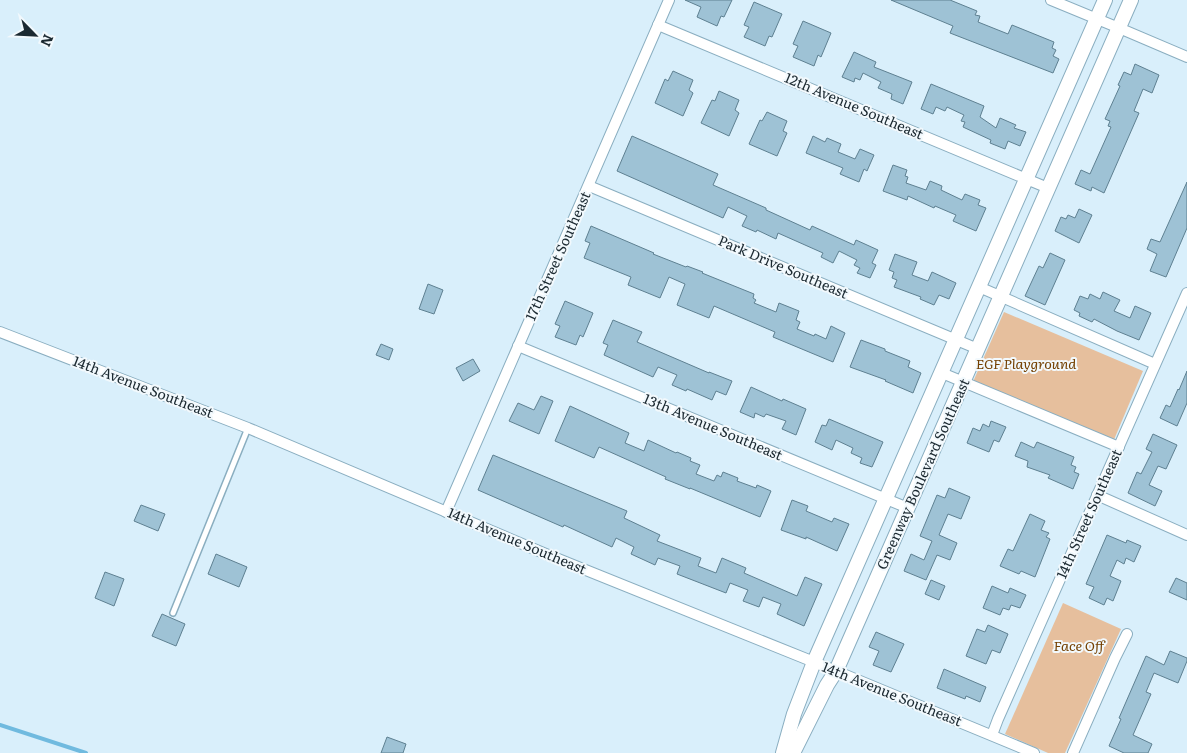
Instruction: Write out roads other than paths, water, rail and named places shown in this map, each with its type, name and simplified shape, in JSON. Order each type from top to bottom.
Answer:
[{"type":"street","name":"17th Street Southeast","points":[[446,512],[669,0]]},
{"type":"street","points":[[1051,0],[1187,57]]},
{"type":"street","name":"Greenway Boulevard Southeast","points":[[783,753],[794,714],[814,662],[1105,0]]},
{"type":"street","name":"Greenway Boulevard Southeast","points":[[793,753],[836,671],[1132,0]]},
{"type":"street","name":"12th Avenue Southeast","points":[[658,25],[1048,188]]},
{"type":"street","name":"Park Drive Southeast","points":[[589,186],[978,349]]},
{"type":"street","points":[[979,287],[1155,364]]},
{"type":"street","name":"14th Street Southeast","points":[[992,735],[1187,293]]},
{"type":"street","points":[[1177,316],[1187,320]]},
{"type":"street","name":"14th Avenue Southeast","points":[[0,332],[248,428],[555,558],[1034,753]]},
{"type":"street","name":"13th Avenue Southeast","points":[[518,346],[908,508]]},
{"type":"street","points":[[942,373],[1119,447]]},
{"type":"street","points":[[1097,495],[1187,535]]},
{"type":"street","points":[[1073,753],[1108,673],[1128,634]]},
{"type":"lane","points":[[173,613],[248,428]]},
{"type":"waterway","points":[[0,725],[86,753]]},
{"type":"park label","name":"EGF Playground","points":[[1026,364]]},
{"type":"park label","name":"Face Off","points":[[1079,646]]}]
